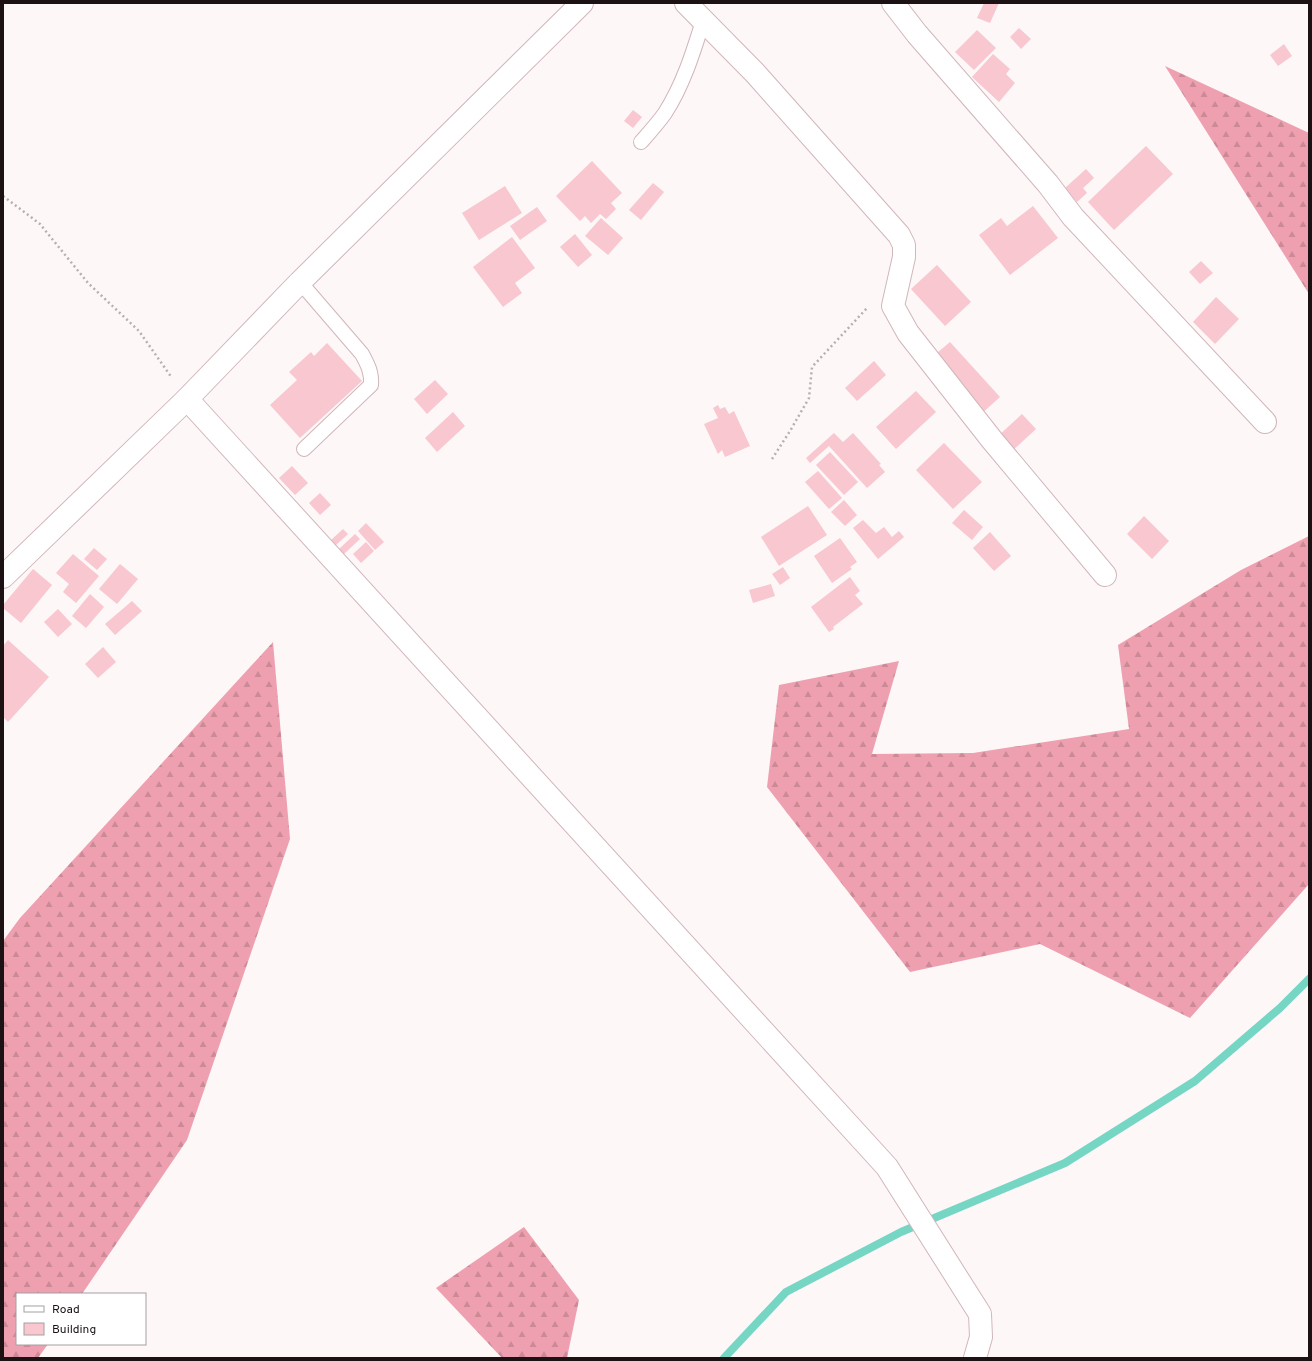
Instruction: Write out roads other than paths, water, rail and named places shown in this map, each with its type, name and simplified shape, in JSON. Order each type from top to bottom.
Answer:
[{"type":"street","points":[[3,578],[187,399],[300,282],[582,3]]},
{"type":"street","points":[[686,3],[755,73],[899,235],[904,245],[904,257],[893,306],[908,333],[992,440],[1104,575]]},
{"type":"street","points":[[893,3],[917,34],[1048,184],[1073,217],[1266,422]]},
{"type":"street","points":[[187,399],[887,1167],[980,1314],[981,1337],[975,1358]]},
{"type":"lane","points":[[641,142],[664,113],[680,84],[693,54],[703,21]]},
{"type":"lane","points":[[300,282],[362,354],[369,367],[372,378],[371,385],[304,449]]},
{"type":"waterway","points":[[724,1358],[786,1292],[901,1232],[1065,1163],[1195,1081],[1280,1008],[1309,979]]}]
